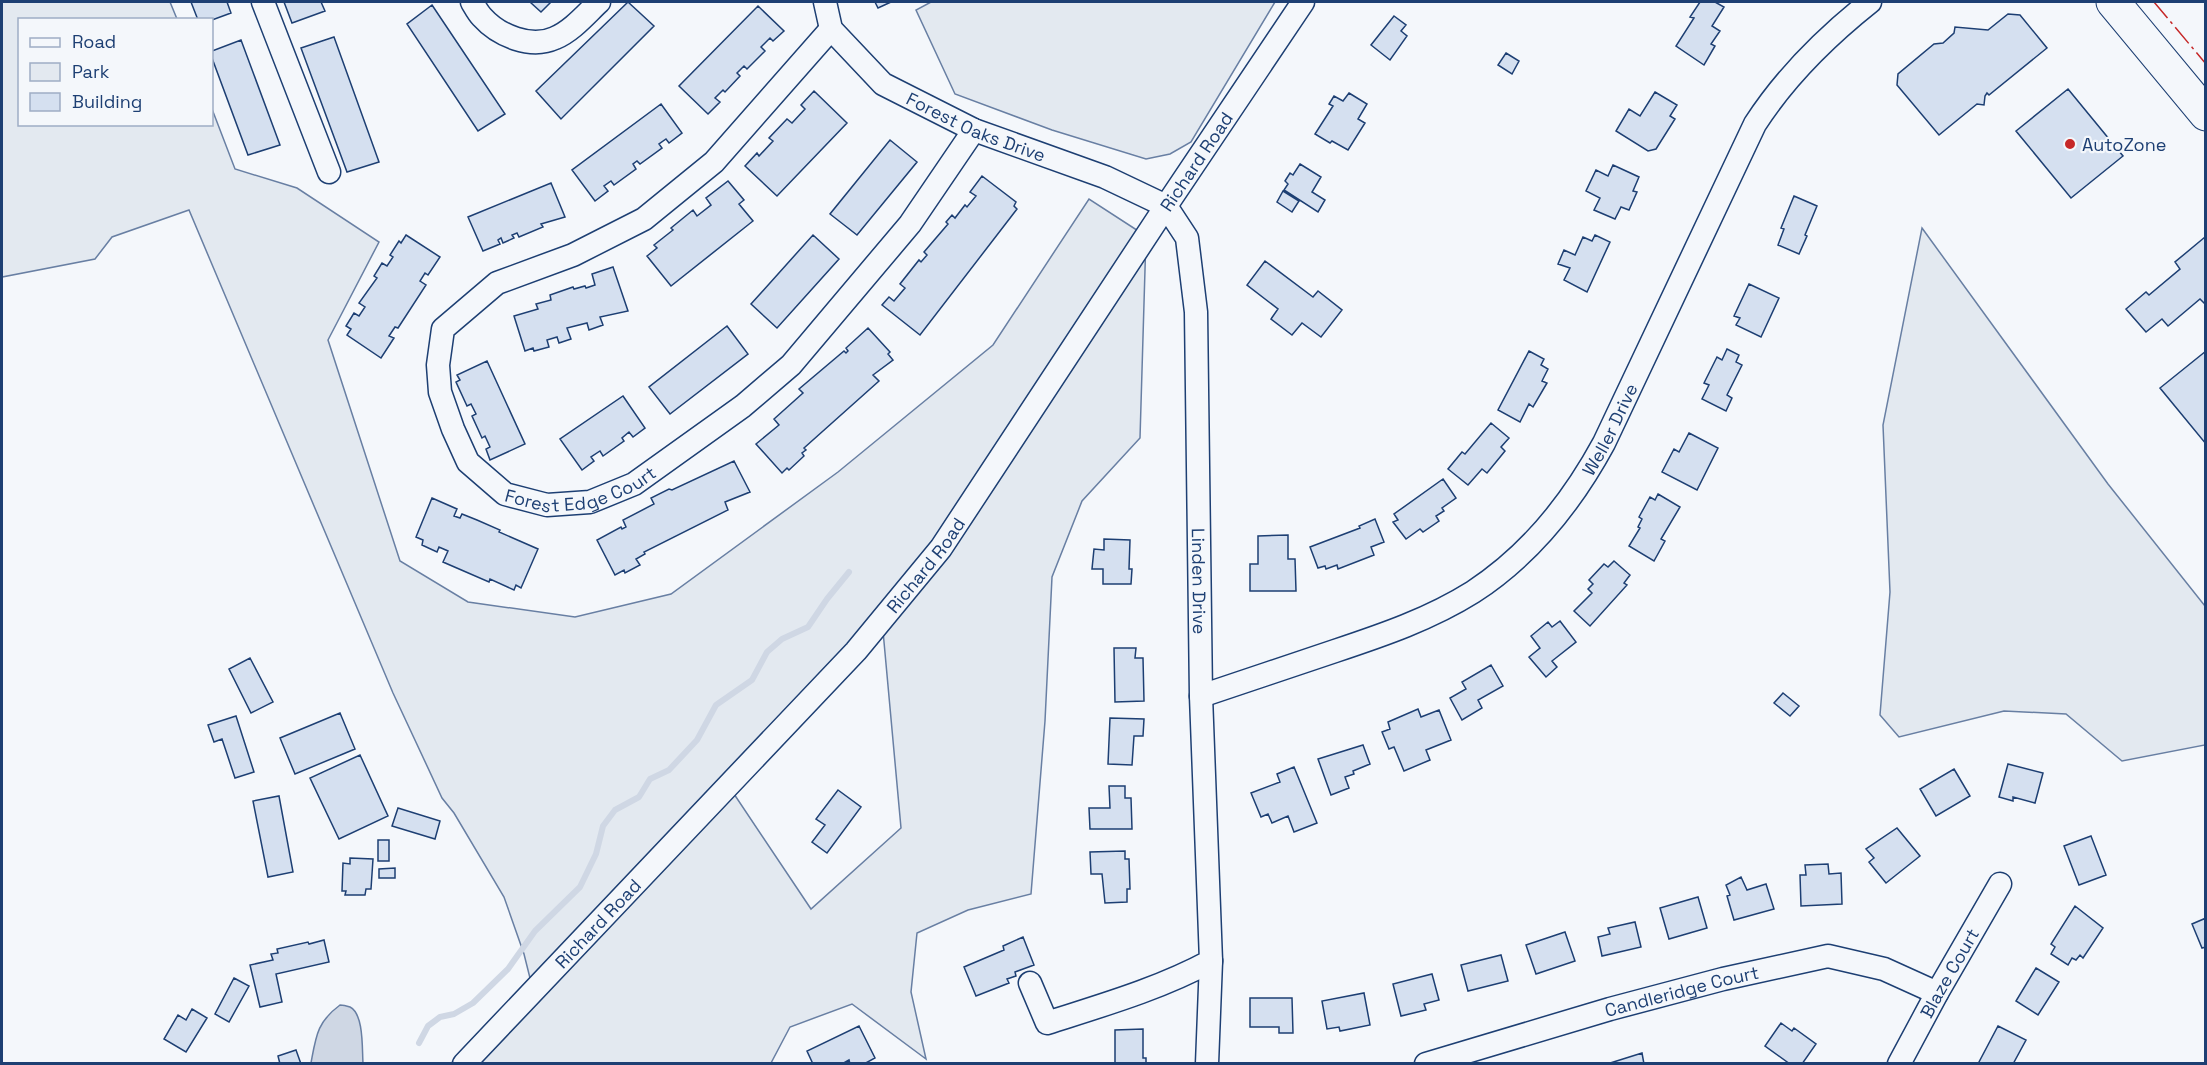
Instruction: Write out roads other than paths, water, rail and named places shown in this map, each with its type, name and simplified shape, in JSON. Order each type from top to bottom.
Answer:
[{"type":"highway","points":[[2114,2],[2205,114]]},
{"type":"street","points":[[263,2],[329,171]]},
{"type":"street","points":[[472,2],[483,18],[502,32],[527,43],[555,39],[598,2]]},
{"type":"street","points":[[825,2],[831,29]]},
{"type":"street","name":"Richard Road","points":[[464,1064],[856,651],[941,548],[1303,2]]},
{"type":"street","name":"Weller Drive","points":[[1201,696],[1385,634],[1429,616],[1473,592],[1491,579],[1511,563],[1547,527],[1578,488],[1604,443],[1755,124],[1777,92],[1805,61],[1836,30],[1870,2]]},
{"type":"street","name":"Forest Oaks Drive","points":[[831,29],[883,84],[974,130],[1105,177],[1166,206]]},
{"type":"street","name":"Forest Edge Court","points":[[831,29],[714,162],[644,219],[573,255],[497,282],[442,328],[438,365],[440,392],[453,429],[468,462],[505,494],[547,505],[590,502],[634,484],[743,406],[791,365],[910,224],[974,130]]},
{"type":"street","name":"Linden Drive","points":[[1166,206],[1187,238],[1196,312],[1201,696],[1211,961],[1207,1064]]},
{"type":"street","name":"Blaze Court","points":[[1899,1064],[2000,884]]},
{"type":"street","name":"Candleridge Court","points":[[1426,1064],[1610,1009],[1723,979],[1828,956],[1884,969],[1937,993]]},
{"type":"street","points":[[1030,983],[1047,1023],[1139,993],[1183,976],[1211,961]]},
{"type":"waterway","points":[[419,1043],[428,1026],[440,1017],[454,1014],[473,1003],[508,969],[535,931],[580,887],[596,854],[603,826],[615,810],[639,797],[650,779],[669,770],[697,740],[716,705],[752,680],[767,652],[782,639],[808,627],[849,572]]},
{"type":"place","name":"AutoZone","points":[[2070,144]]}]
